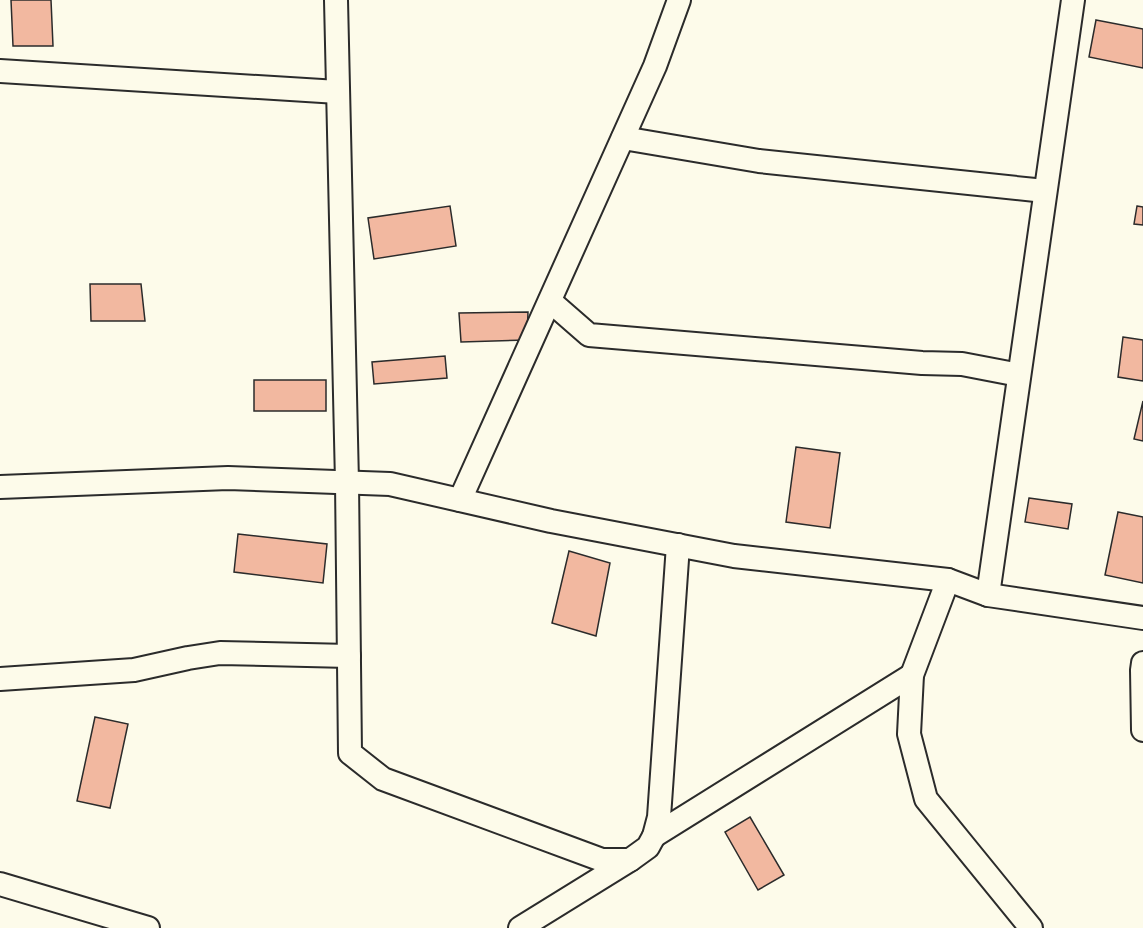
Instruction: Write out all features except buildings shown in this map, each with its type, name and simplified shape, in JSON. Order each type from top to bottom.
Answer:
[{"type":"street","points":[[336,0],[347,482],[350,753],[383,779],[602,860],[630,860]]},
{"type":"street","points":[[460,500],[655,66],[679,0]]},
{"type":"street","points":[[988,595],[1073,0]]},
{"type":"street","points":[[0,71],[338,92]]},
{"type":"street","points":[[623,138],[759,161],[1045,191]]},
{"type":"street","points":[[550,301],[589,335],[922,363],[962,364],[1019,375]]},
{"type":"street","points":[[0,487],[228,478],[390,483],[551,521],[734,556],[948,580],[988,595],[1143,618]]},
{"type":"street","points":[[520,928],[648,848],[654,836],[659,817],[678,545]]},
{"type":"street","points":[[948,580],[912,675],[909,734],[926,799],[1031,928]]},
{"type":"street","points":[[0,679],[134,670],[219,653],[349,656]]},
{"type":"street","points":[[1143,663],[1143,730]]},
{"type":"street","points":[[654,836],[912,675]]},
{"type":"street","points":[[0,884],[148,928]]}]
